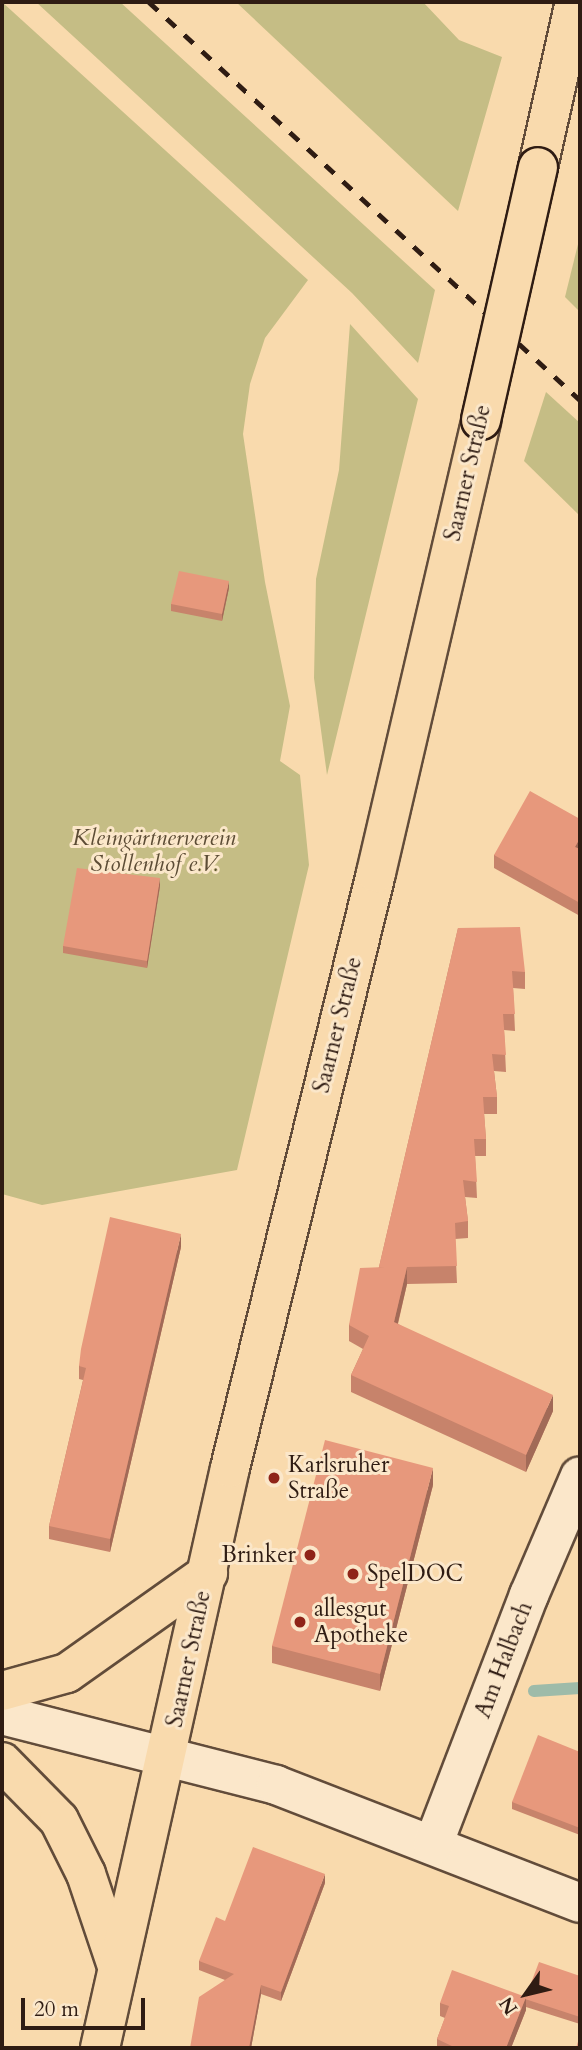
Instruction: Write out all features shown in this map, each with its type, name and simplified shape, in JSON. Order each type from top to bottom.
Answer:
[{"type":"main road","name":"Saarner Straße","points":[[100,2048],[116,1963],[481,421],[575,2]]},
{"type":"main road","points":[[2,1691],[67,1673],[208,1573]]},
{"type":"main road","points":[[2,1762],[58,1820],[86,1874],[116,1963]]},
{"type":"street","name":"Am Halbach","points":[[433,1845],[529,1595],[580,1476]]},
{"type":"street","points":[[2,1715],[167,1754],[276,1785],[580,1903]]},
{"type":"green space","name":"Kleingärtnerverein Stollenhof e.V.","points":[[2,2],[308,280],[265,338],[250,384],[243,434],[265,582],[290,706],[280,761],[300,775],[309,865],[237,1170],[42,1205],[2,1194]]},
{"type":"green space","points":[[36,2],[120,2],[435,290],[418,363],[352,293]]},
{"type":"green space","points":[[236,2],[423,2],[459,40],[502,57],[458,211]]},
{"type":"green space","points":[[580,236],[580,312],[565,297]]},
{"type":"green space","points":[[350,324],[418,399],[327,775],[314,678],[316,579],[339,470]]},
{"type":"green space","points":[[546,392],[580,423],[580,516],[524,461]]},
{"type":"building","points":[[179,571],[229,581],[222,614],[171,604]]},
{"type":"building","points":[[530,791],[580,819],[580,838],[575,847],[580,849],[580,903],[494,855]]},
{"type":"building","points":[[77,868],[160,878],[147,961],[63,946]]},
{"type":"building","points":[[520,927],[525,972],[512,971],[515,1014],[503,1014],[506,1055],[492,1054],[497,1097],[483,1097],[486,1139],[474,1139],[477,1182],[463,1180],[468,1221],[455,1223],[457,1266],[407,1267],[394,1322],[553,1395],[526,1455],[351,1375],[369,1336],[349,1325],[360,1268],[385,1267],[379,1267],[458,928]]},
{"type":"building","points":[[110,1217],[181,1234],[110,1539],[49,1526],[86,1368],[79,1366],[81,1349]]},
{"type":"building","name":"SpelDOC","points":[[325,1440],[433,1468],[380,1674],[272,1646]]},
{"type":"building","points":[[538,1735],[580,1752],[580,1828],[512,1802]]},
{"type":"building","points":[[253,1847],[325,1874],[281,1992],[261,1985],[249,2048],[190,2048],[199,1997],[234,1974],[199,1961],[216,1917],[225,1921]]},
{"type":"building","points":[[539,1962],[580,1976],[580,2017],[525,1999]]},
{"type":"building","points":[[452,1970],[526,1997],[506,2048],[456,2048],[437,2039],[449,2006],[440,2003]]},
{"type":"waterway","points":[[534,1691],[580,1688]]},
{"type":"railway","points":[[149,2],[580,400]]},
{"type":"place","name":"Karlsruher Straße","points":[[274,1478]]},
{"type":"place","name":"Brinker","points":[[310,1555]]},
{"type":"place","name":"SpelDOC","points":[[353,1574]]},
{"type":"place","name":"allesgut Apotheke","points":[[300,1622]]}]
